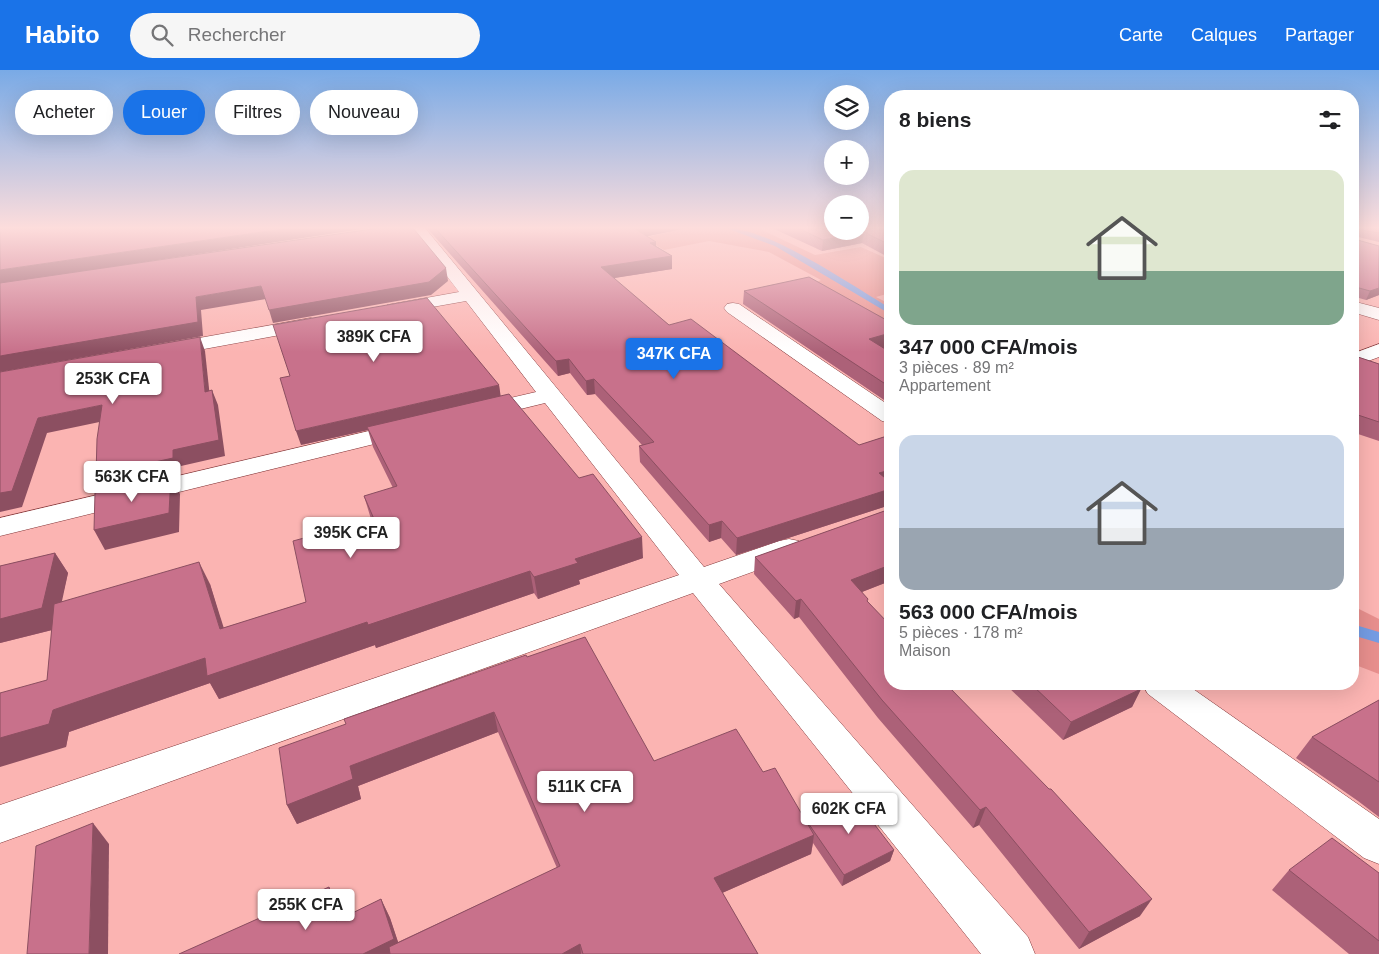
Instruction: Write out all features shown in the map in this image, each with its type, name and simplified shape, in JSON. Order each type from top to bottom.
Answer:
[{"type":"street","points":[[447,269],[470,295],[698,579],[1011,954]]},
{"type":"street","points":[[372,312],[470,295]]},
{"type":"street","points":[[733,308],[884,412]]},
{"type":"street","points":[[1359,308],[1379,314]]},
{"type":"street","points":[[147,354],[333,320]]},
{"type":"street","points":[[1359,358],[1379,350]]},
{"type":"street","points":[[1359,363],[1379,369]]},
{"type":"street","points":[[0,527],[550,395]]},
{"type":"street","points":[[0,824],[817,539]]},
{"type":"street","points":[[1168,690],[1379,844]]},
{"type":"shaded area","points":[[801,269],[884,269],[884,295],[876,297],[884,301],[884,328],[810,285],[821,280]]},
{"type":"shaded area","points":[[1359,609],[1379,619],[1379,674],[1359,666]]},
{"type":"building","points":[[95,269],[444,269],[429,282],[269,310],[261,286],[196,297],[198,322],[0,356],[0,283]]},
{"type":"building","points":[[473,269],[604,269],[669,325],[691,319],[859,445],[884,437],[884,472],[879,473],[884,477],[884,491],[737,538],[722,521],[709,525],[639,446],[654,442],[594,379],[586,381],[569,359],[556,361]]},
{"type":"building","points":[[1359,269],[1379,269],[1379,288],[1370,291],[1359,288]]},
{"type":"building","points":[[809,277],[884,319],[884,335],[869,339],[884,348],[884,383],[744,291]]},
{"type":"building","points":[[427,298],[499,385],[296,431],[280,378],[290,376],[273,325]]},
{"type":"building","points":[[200,337],[205,392],[212,390],[219,440],[173,450],[173,458],[96,475],[97,439],[102,405],[38,418],[12,491],[0,493],[0,372]]},
{"type":"building","points":[[1359,357],[1379,364],[1379,422],[1359,415]]},
{"type":"building","points":[[509,394],[579,478],[593,474],[642,537],[575,559],[578,563],[534,577],[530,571],[368,625],[367,622],[207,676],[205,658],[53,710],[49,724],[0,738],[0,693],[47,680],[54,604],[199,562],[220,629],[306,602],[293,541],[374,519],[364,496],[397,486],[367,427]]},
{"type":"building","points":[[171,475],[169,513],[94,530],[95,493]]},
{"type":"building","points":[[884,511],[884,567],[851,580],[884,619],[884,690],[952,690],[1051,789],[1152,899],[1089,932],[986,807],[980,810],[882,700],[801,599],[796,601],[755,557]]},
{"type":"building","points":[[55,553],[42,608],[0,619],[0,566]]},
{"type":"building","points":[[585,637],[654,761],[736,729],[763,772],[775,768],[814,835],[714,878],[758,954],[583,954],[580,944],[562,954],[390,954],[389,947],[560,866],[494,712],[350,766],[353,779],[287,805],[279,748],[346,724],[344,719],[526,655],[527,657]]},
{"type":"building","points":[[1037,690],[1139,690],[1071,722]]},
{"type":"building","points":[[1379,700],[1379,782],[1312,737]]},
{"type":"building","points":[[852,795],[894,850],[844,875],[804,817]]},
{"type":"building","points":[[93,823],[89,954],[27,954],[36,846]]},
{"type":"building","points":[[1332,838],[1379,873],[1379,941],[1289,870]]},
{"type":"building","points":[[329,887],[336,921],[381,899],[394,939],[363,954],[179,954]]},
{"type":"waterway","points":[[819,269],[884,307]]},
{"type":"waterway","points":[[1359,631],[1379,638]]}]
